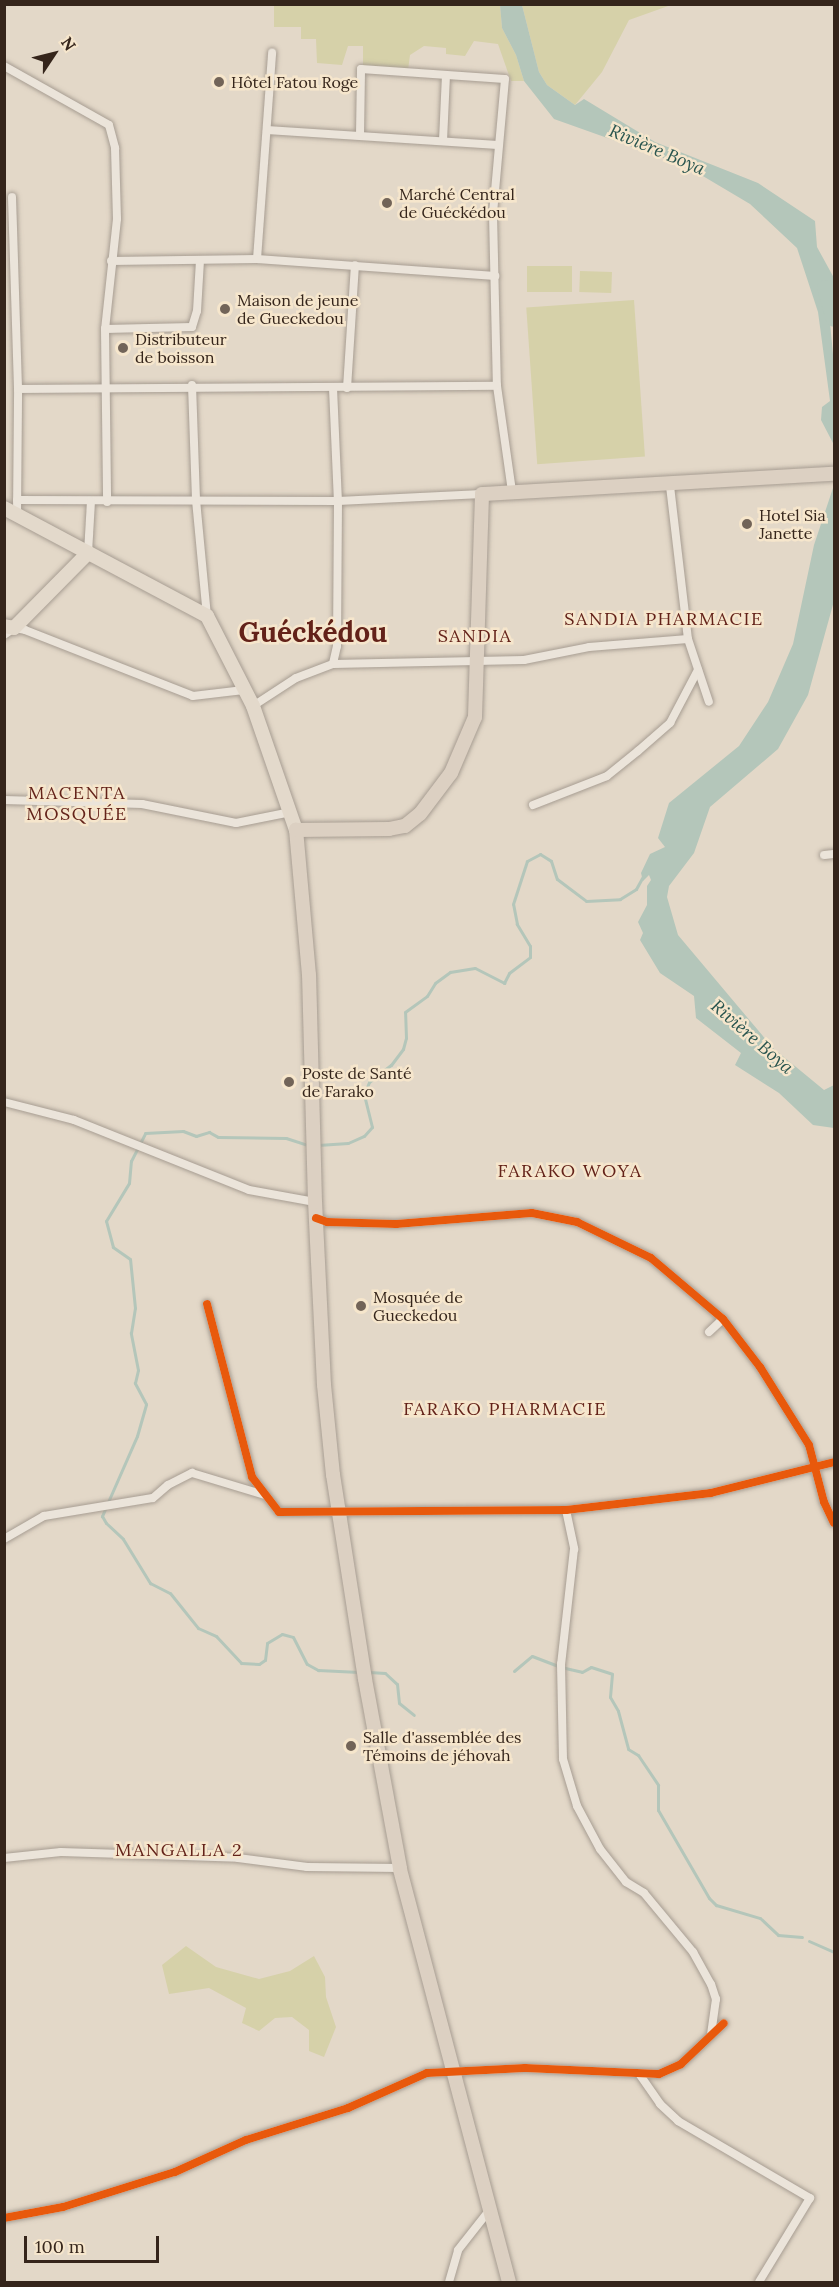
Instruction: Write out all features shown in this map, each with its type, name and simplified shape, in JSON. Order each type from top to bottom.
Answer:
[{"type":"highway","points":[[509,2283],[492,2208],[400,1868],[361,1656],[324,1385],[315,1202],[309,975],[296,830],[389,829],[405,826],[420,814],[465,747],[475,717],[482,494],[670,486],[816,472],[834,474]]},
{"type":"main road","points":[[13,507],[88,553],[207,616],[253,706],[296,830]]},
{"type":"main road","points":[[8,630],[88,553]]},
{"type":"street","points":[[257,259],[272,53]]},
{"type":"street","points":[[4,66],[109,125],[115,148],[117,219],[105,328],[107,502]]},
{"type":"street","points":[[360,135],[361,69],[505,79],[494,214],[495,276],[497,386],[512,492]]},
{"type":"street","points":[[443,141],[446,75]]},
{"type":"street","points":[[267,130],[498,145]]},
{"type":"street","points":[[12,197],[18,389],[13,507],[91,501],[338,501],[482,494]]},
{"type":"street","points":[[111,261],[257,259],[495,276]]},
{"type":"street","points":[[105,328],[192,327],[197,311],[200,260]]},
{"type":"street","points":[[347,388],[355,265]]},
{"type":"street","points":[[18,389],[192,386],[347,388],[497,386]]},
{"type":"street","points":[[192,386],[196,500],[207,616]]},
{"type":"street","points":[[333,388],[338,501],[337,646],[333,664]]},
{"type":"street","points":[[670,486],[688,639],[709,702]]},
{"type":"street","points":[[88,553],[91,501]]},
{"type":"street","points":[[8,630],[175,692],[204,696],[244,690]]},
{"type":"street","points":[[253,706],[296,678],[333,664],[524,660],[589,647],[688,639]]},
{"type":"street","points":[[532,805],[607,776],[638,751],[670,723],[698,670]]},
{"type":"street","points":[[4,800],[142,804],[236,823],[291,812]]},
{"type":"street","points":[[824,855],[834,854]]},
{"type":"street","points":[[4,1102],[74,1120],[249,1190],[315,1202]]},
{"type":"street","points":[[316,1218],[327,1222],[396,1224],[532,1213],[577,1222],[651,1258],[723,1319],[790,1412],[817,1469],[824,1502],[834,1523]]},
{"type":"street","points":[[207,1304],[252,1477],[279,1512],[566,1510],[711,1493],[817,1469],[834,1462]]},
{"type":"street","points":[[709,1332],[723,1319]]},
{"type":"street","points":[[4,1539],[44,1516],[153,1498],[168,1485],[192,1473],[265,1495]]},
{"type":"street","points":[[566,1510],[574,1549],[561,1664],[563,1759],[577,1806],[600,1849],[626,1882],[644,1893],[693,1952],[711,1984],[716,1999],[711,2033]]},
{"type":"street","points":[[4,1858],[61,1852],[238,1858],[307,1867],[400,1868]]},
{"type":"street","points":[[4,2218],[63,2206],[175,2172],[246,2140],[348,2108],[427,2073],[525,2068],[640,2075],[659,2074],[681,2064],[724,2023]]},
{"type":"street","points":[[640,2075],[660,2104],[678,2121],[810,2198],[759,2283]]},
{"type":"street","points":[[449,2283],[458,2250],[492,2208]]},
{"type":"shaded area","points":[[274,5],[500,5],[502,28],[516,55],[524,81],[511,81],[498,44],[474,41],[465,56],[446,54],[446,48],[424,46],[410,55],[408,70],[363,66],[363,46],[348,46],[342,65],[317,63],[316,39],[301,39],[301,27],[274,27]]},
{"type":"shaded area","points":[[522,5],[671,5],[629,20],[602,72],[575,105],[547,85],[539,72]]},
{"type":"shaded area","points":[[527,266],[572,266],[572,292],[527,292]]},
{"type":"shaded area","points":[[580,271],[612,272],[611,293],[579,292]]},
{"type":"shaded area","points":[[634,300],[645,457],[537,464],[526,308]]},
{"type":"shaded area","points":[[186,1946],[216,1967],[259,1979],[290,1971],[314,1956],[325,1977],[326,1997],[336,2027],[324,2057],[309,2051],[309,2030],[292,2017],[275,2018],[259,2031],[242,2023],[246,2008],[209,1988],[169,1994],[162,1965]]},
{"type":"water","points":[[500,5],[522,5],[539,72],[547,85],[575,105],[584,99],[655,142],[758,183],[815,221],[817,247],[834,278],[834,314],[832,310],[829,312],[834,365],[834,445],[821,420],[822,407],[830,401],[818,312],[797,248],[750,204],[686,166],[554,119],[524,81],[516,55],[502,28]]},
{"type":"water","points":[[834,485],[834,601],[808,695],[778,749],[710,807],[694,853],[669,886],[667,897],[678,935],[773,1048],[824,1090],[834,1085],[834,1128],[813,1125],[779,1093],[735,1065],[741,1053],[696,1018],[694,996],[660,973],[640,940],[643,933],[638,922],[647,905],[647,886],[651,880],[649,875],[643,881],[641,873],[650,854],[665,847],[658,838],[669,803],[739,746],[768,702],[793,644],[814,545]]},
{"type":"waterway","name":"Rivière Boya","points":[[825,288],[834,319]]},
{"type":"waterway","points":[[318,1145],[348,1143],[364,1136],[372,1127],[364,1095],[369,1082],[391,1065],[403,1049],[406,1038],[405,1012],[427,996],[435,983],[450,972],[475,968],[504,983],[509,973],[530,957],[530,946],[517,924],[513,904],[527,861],[540,854],[551,861],[557,879],[586,901],[620,899],[636,889],[645,873]]},
{"type":"waterway","points":[[108,1502],[137,1436],[146,1404],[135,1383],[138,1370],[131,1333],[135,1308],[130,1259],[113,1247],[106,1221],[129,1183],[131,1161],[145,1133],[183,1131],[196,1136],[209,1132],[218,1137],[286,1138],[308,1145]]},
{"type":"waterway","points":[[105,1509],[102,1516],[106,1523],[123,1539],[150,1583],[170,1593],[198,1628],[216,1636],[241,1663],[259,1664],[265,1660],[267,1643],[282,1634],[293,1637],[307,1664],[318,1670],[359,1672]]},
{"type":"waterway","points":[[514,1671],[532,1656],[560,1667]]},
{"type":"waterway","points":[[565,1668],[582,1672],[591,1667],[612,1674],[610,1697],[618,1711],[628,1749],[638,1755],[658,1785],[658,1810],[709,1898],[716,1905],[760,1918],[778,1935],[802,1937]]},
{"type":"waterway","points":[[369,1672],[385,1673],[397,1684],[399,1703],[414,1715]]},
{"type":"waterway","points":[[809,1941],[834,1952]]},
{"type":"cycle path","points":[[316,1218],[327,1222],[396,1224],[532,1213],[577,1222],[651,1258],[723,1319],[760,1367],[809,1445],[824,1502],[834,1523]]},
{"type":"cycle path","points":[[207,1304],[252,1477],[279,1512],[566,1510],[711,1493],[834,1462]]},
{"type":"cycle path","points":[[4,2218],[63,2207],[175,2172],[246,2140],[348,2108],[427,2073],[525,2068],[659,2074],[681,2064],[724,2023]]},
{"type":"place","name":"Hôtel Fatou Roge","points":[[219,82]]},
{"type":"place","name":"Marché Central de Guéckédou","points":[[387,203]]},
{"type":"place","name":"Maison de jeune de Gueckedou","points":[[225,309]]},
{"type":"place","name":"Distributeur de boisson","points":[[123,348]]},
{"type":"place","name":"Hotel Sia Janette","points":[[747,524]]},
{"type":"place","name":"Poste de Santé de Farako","points":[[289,1082]]},
{"type":"place","name":"Mosquée de Gueckedou","points":[[361,1306]]},
{"type":"place","name":"Salle d'assemblée des Témoins de jéhovah","points":[[351,1746]]},
{"type":"district","name":"SANDIA PHARMACIE","points":[[664,619]]},
{"type":"district","name":"Guéckédou","points":[[313,632]]},
{"type":"district","name":"SANDIA","points":[[475,636]]},
{"type":"district","name":"MACENTA MOSQUÉE","points":[[77,804]]},
{"type":"district","name":"FARAKO WOYA","points":[[570,1171]]},
{"type":"district","name":"FARAKO PHARMACIE","points":[[505,1409]]},
{"type":"district","name":"MANGALLA 2","points":[[179,1850]]}]
